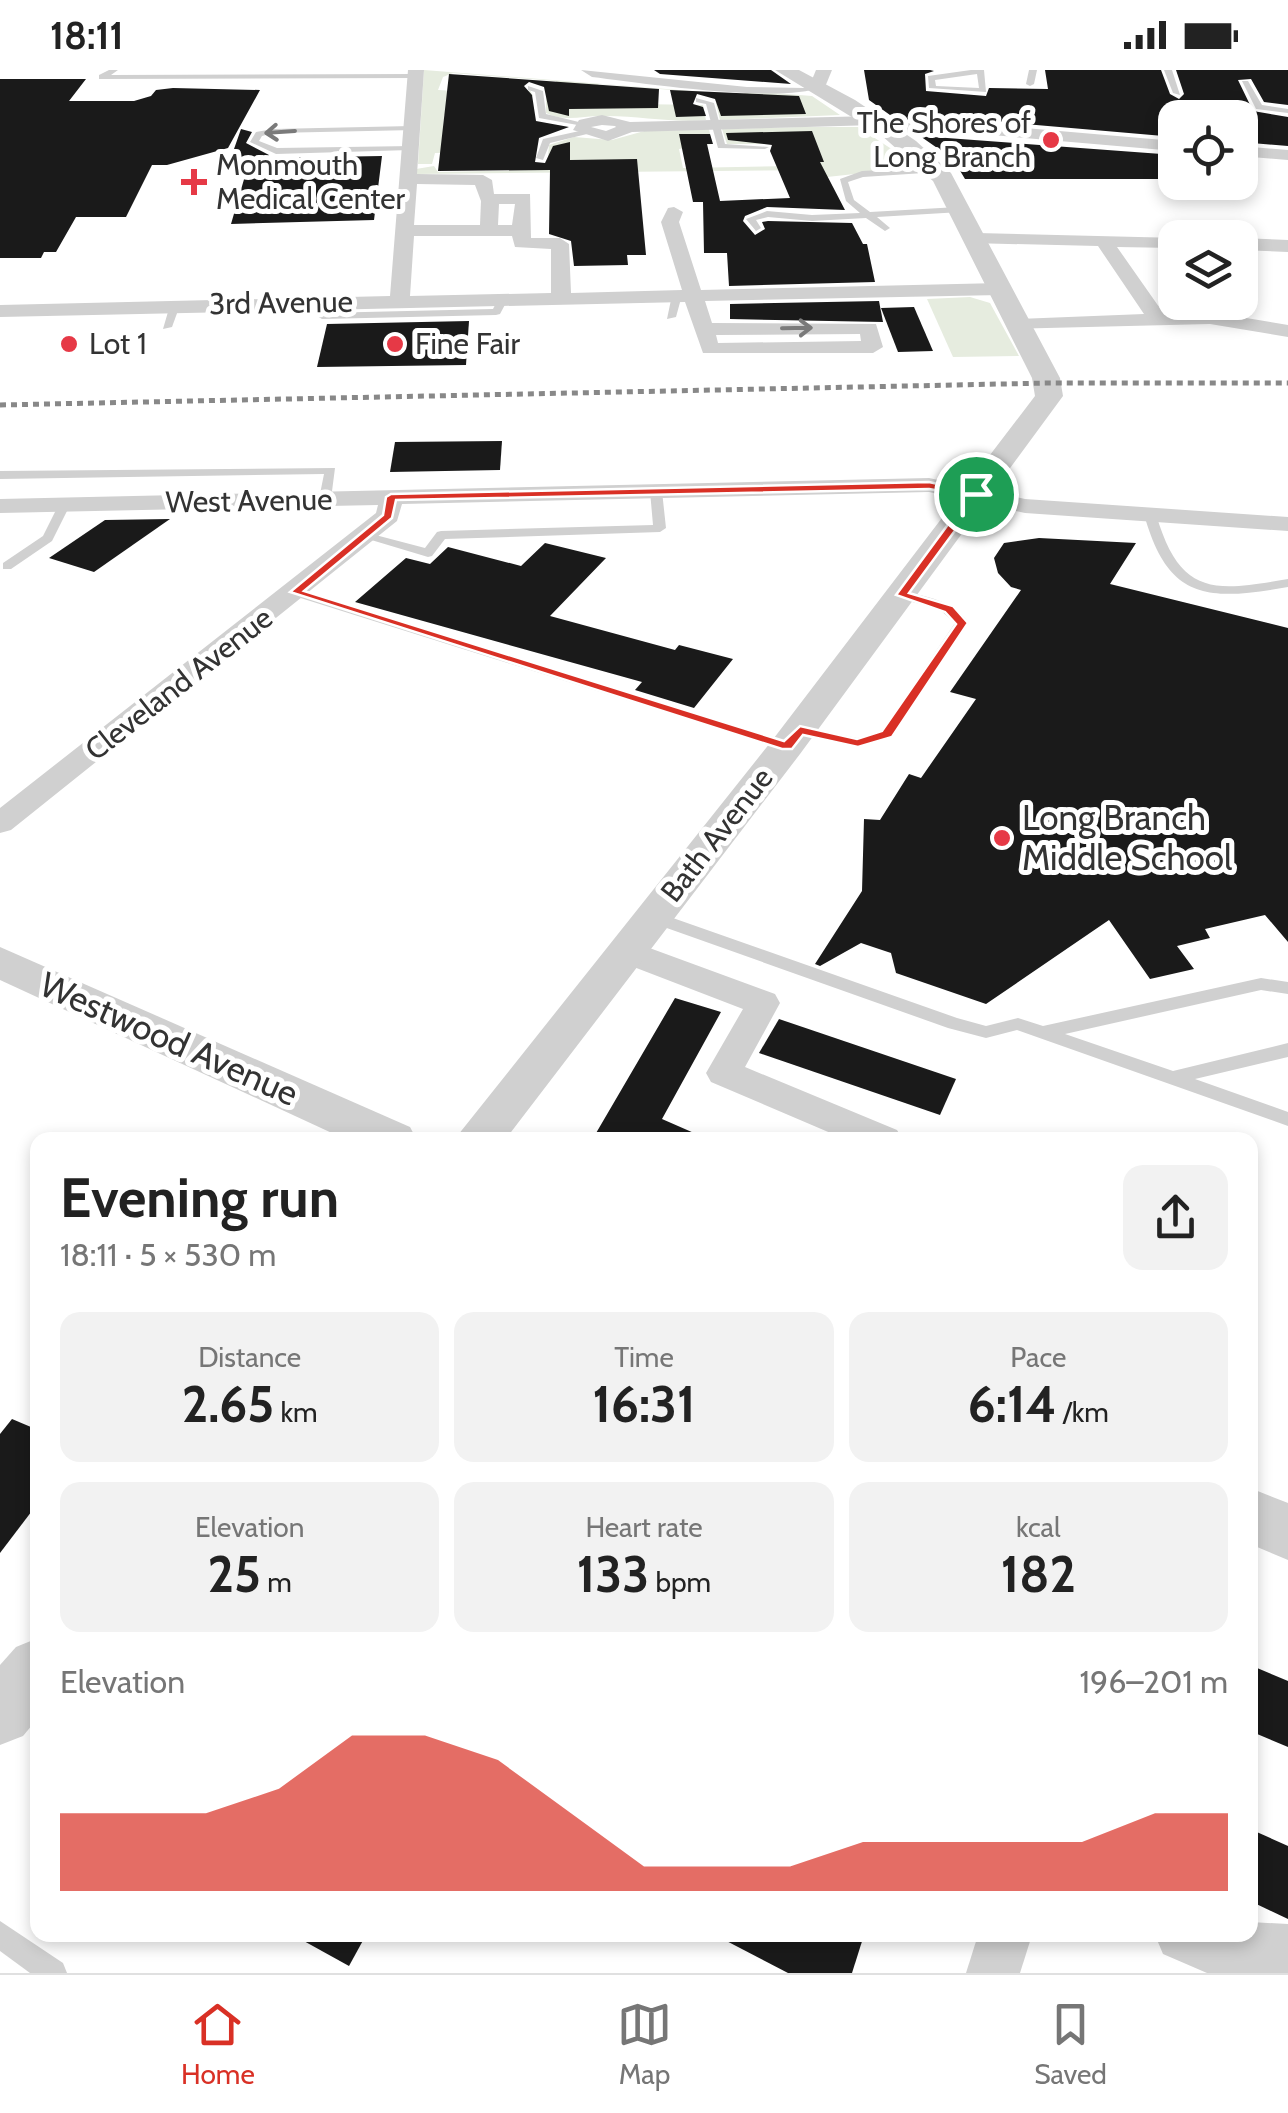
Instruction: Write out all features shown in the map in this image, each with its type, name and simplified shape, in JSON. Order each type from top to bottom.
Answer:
[{"type":"street","points":[[400,301],[416,73]]},
{"type":"street","points":[[584,128],[613,135],[627,127],[714,124],[823,91],[957,128],[1158,145]]},
{"type":"street","name":"Bath Avenue","points":[[484,1132],[794,738],[1048,396],[1046,378],[977,238],[936,170],[823,91]]},
{"type":"street","points":[[1258,152],[1288,155]]},
{"type":"street","points":[[408,179],[455,205],[489,230],[522,230]]},
{"type":"street","points":[[404,231],[455,205],[483,180],[484,194],[490,199],[524,198],[522,243],[560,244],[570,240],[570,223]]},
{"type":"street","points":[[489,230],[490,199]]},
{"type":"street","points":[[674,212],[670,222],[678,238],[686,295],[707,339]]},
{"type":"street","points":[[977,238],[1158,242]]},
{"type":"street","points":[[1104,240],[1158,320]]},
{"type":"street","points":[[560,244],[561,298]]},
{"type":"street","points":[[1258,245],[1288,246]]},
{"type":"street","name":"3rd Avenue","points":[[0,311],[175,306],[326,309],[400,301],[1000,289]]},
{"type":"street","points":[[1018,325],[1158,320]]},
{"type":"street","points":[[1250,320],[1288,332]]},
{"type":"street","points":[[870,328],[873,347],[707,339],[870,328]]},
{"type":"street","name":"West Avenue","points":[[0,506],[929,485],[1025,506],[1288,524]]},
{"type":"street","name":"Cleveland Avenue","points":[[0,823],[388,516],[391,497]]},
{"type":"street","points":[[625,950],[763,1003],[724,1073],[865,1132]]},
{"type":"street","name":"Westwood Avenue","points":[[0,962],[375,1132]]},
{"type":"street","points":[[1258,1519],[1288,1532]]},
{"type":"street","points":[[0,1713],[30,1677]]},
{"type":"street","points":[[992,1973],[1003,1942]]},
{"type":"street","points":[[1198,1952],[1288,1951]]},
{"type":"lane","points":[[50,70],[85,70]]},
{"type":"lane","points":[[114,70],[102,77],[416,73]]},
{"type":"lane","points":[[127,70],[138,78]]},
{"type":"lane","points":[[584,70],[599,76],[823,91]]},
{"type":"lane","points":[[980,70],[982,90],[933,88],[931,78],[980,70]]},
{"type":"lane","points":[[1030,84],[1032,70]]},
{"type":"lane","points":[[1168,70],[1177,92]]},
{"type":"lane","points":[[1245,83],[1259,107],[1288,111]]},
{"type":"lane","points":[[532,88],[540,91],[542,116],[584,128]]},
{"type":"lane","points":[[700,100],[710,104],[724,147],[766,147]]},
{"type":"lane","points":[[410,148],[264,150],[254,142],[266,132],[412,128]]},
{"type":"lane","points":[[540,158],[546,141],[584,128]]},
{"type":"lane","points":[[321,150],[326,130]]},
{"type":"lane","points":[[884,228],[850,201],[842,185],[846,178],[936,170]]},
{"type":"lane","points":[[756,228],[751,220],[761,215],[958,210]]},
{"type":"lane","points":[[671,317],[686,295]]},
{"type":"lane","points":[[312,324],[326,309],[496,312],[503,299]]},
{"type":"lane","points":[[167,327],[175,306]]},
{"type":"lane","points":[[0,476],[331,470],[325,499]]},
{"type":"lane","points":[[364,536],[428,553],[441,534],[660,528],[656,492]]},
{"type":"lane","points":[[7,566],[48,538],[64,505]]},
{"type":"lane","points":[[1150,514],[1161,558],[1180,576],[1230,592],[1288,583]]},
{"type":"lane","points":[[296,592],[794,738],[858,743],[887,734],[962,623],[939,604],[902,595]]},
{"type":"lane","points":[[653,917],[974,1030],[1000,1032],[1018,1024],[1287,1114]]},
{"type":"lane","points":[[1044,1032],[1261,984],[1288,988]]},
{"type":"lane","points":[[1172,1078],[1288,1050]]},
{"type":"lane","points":[[0,1935],[54,1973]]},
{"type":"shaded area","points":[[424,70],[742,95],[748,91],[812,96],[840,115],[720,120],[716,104],[720,94],[599,84],[588,95],[635,104],[703,105],[706,120],[560,117],[546,113],[546,97],[560,97],[556,81],[453,73],[443,77],[438,90],[524,95],[530,90],[533,96],[444,115],[443,133],[510,152],[435,153],[432,164],[418,164]]},
{"type":"shaded area","points":[[858,127],[919,167],[827,177],[823,170],[416,174],[416,169],[434,166],[438,172],[537,170],[547,167],[549,145],[574,137],[612,140],[648,130],[709,129],[712,144],[679,149],[683,168],[792,166],[786,144],[727,144],[722,129]]},
{"type":"shaded area","points":[[970,297],[990,303],[1019,356],[953,357],[927,299]]},
{"type":"building","points":[[654,70],[771,70],[791,84],[660,74]]},
{"type":"building","points":[[864,70],[930,70],[934,71],[925,74],[926,91],[986,96],[989,88],[1048,89],[1045,70],[1161,70],[1170,94],[1179,99],[1184,94],[1176,70],[1288,70],[1288,105],[1264,102],[1251,79],[1238,80],[1248,100],[1158,100],[1158,136],[957,118],[897,120],[869,100]]},
{"type":"building","points":[[449,74],[659,89],[658,108],[569,109],[569,116],[549,111],[544,87],[529,82],[524,86],[532,95],[536,121],[569,127],[539,138],[535,162],[545,163],[553,146],[570,142],[570,160],[637,159],[646,255],[627,255],[628,265],[574,266],[571,241],[549,234],[550,170],[438,171]]},
{"type":"building","name":"Monmouth Medical Center","points":[[0,79],[86,79],[69,101],[134,101],[151,96],[156,90],[173,88],[260,90],[228,148],[167,165],[152,165],[126,217],[76,217],[56,252],[44,252],[41,258],[0,258]]},
{"type":"building","points":[[670,90],[799,96],[806,114],[721,116],[715,99],[697,94],[693,104],[703,107],[706,116],[676,117]]},
{"type":"building","points":[[1258,112],[1288,117],[1288,146],[1258,144]]},
{"type":"building","points":[[241,129],[252,132],[246,143],[269,155],[267,158],[382,156],[374,220],[231,224],[247,169],[227,169]]},
{"type":"building","points":[[812,131],[824,162],[820,162],[845,210],[767,207],[745,216],[743,221],[755,235],[765,229],[762,222],[768,221],[852,223],[863,244],[867,244],[875,282],[729,286],[727,253],[704,253],[703,202],[693,202],[679,134],[710,134],[713,144],[707,144],[720,201],[790,198],[770,151],[772,145],[728,140],[726,133]]},
{"type":"building","points":[[920,136],[1158,154],[1158,179],[965,179],[953,159]]},
{"type":"building","points":[[879,301],[883,322],[730,319],[730,304]]},
{"type":"building","points":[[914,307],[933,351],[898,352],[881,308]]},
{"type":"building","name":"Fine Fair","points":[[469,321],[466,365],[317,367],[327,324]]},
{"type":"building","points":[[502,441],[500,470],[390,472],[395,442]]},
{"type":"building","points":[[170,519],[94,572],[49,558],[105,520]]},
{"type":"building","name":"Long Branch Middle School","points":[[1039,538],[1136,543],[1110,584],[1288,628],[1288,942],[1265,915],[1205,929],[1210,938],[1177,946],[1194,969],[1150,979],[1109,920],[986,1004],[896,973],[891,953],[861,943],[820,966],[815,964],[862,891],[864,819],[880,820],[909,774],[921,778],[976,699],[950,692],[1021,590],[1011,587],[998,573],[994,558],[1004,543]]},
{"type":"building","points":[[545,543],[606,558],[550,616],[675,650],[679,645],[733,659],[694,708],[635,690],[642,682],[355,602],[406,558],[430,564],[448,547],[521,566]]},
{"type":"building","points":[[675,998],[721,1012],[662,1119],[692,1132],[597,1132]]},
{"type":"building","points":[[779,1019],[956,1079],[940,1115],[759,1053]]},
{"type":"building","points":[[12,1419],[30,1427],[30,1514],[0,1553],[0,1434]]},
{"type":"building","points":[[1258,1668],[1288,1681],[1288,1747],[1258,1734]]},
{"type":"building","points":[[1258,1833],[1288,1846],[1288,1919],[1258,1905]]},
{"type":"building","points":[[306,1942],[362,1942],[349,1966]]},
{"type":"building","points":[[728,1942],[862,1942],[852,1973],[788,1973]]},
{"type":"railway","points":[[0,405],[1049,383],[1288,383]]},
{"type":"place","name":"The Shores of Long Branch","points":[[1051,140]]},
{"type":"place","name":"Monmouth Medical Center","points":[[194,182]]},
{"type":"place","name":"Lot 1","points":[[69,344]]},
{"type":"place","name":"Fine Fair","points":[[395,344]]},
{"type":"place","name":"Long Branch Middle School","points":[[1002,838]]},
{"type":"route","points":[[929,485],[976,494],[902,595],[949,609],[962,623],[960,631],[887,734],[858,743],[800,730],[787,746],[296,592],[388,516],[391,497],[929,485]]}]
